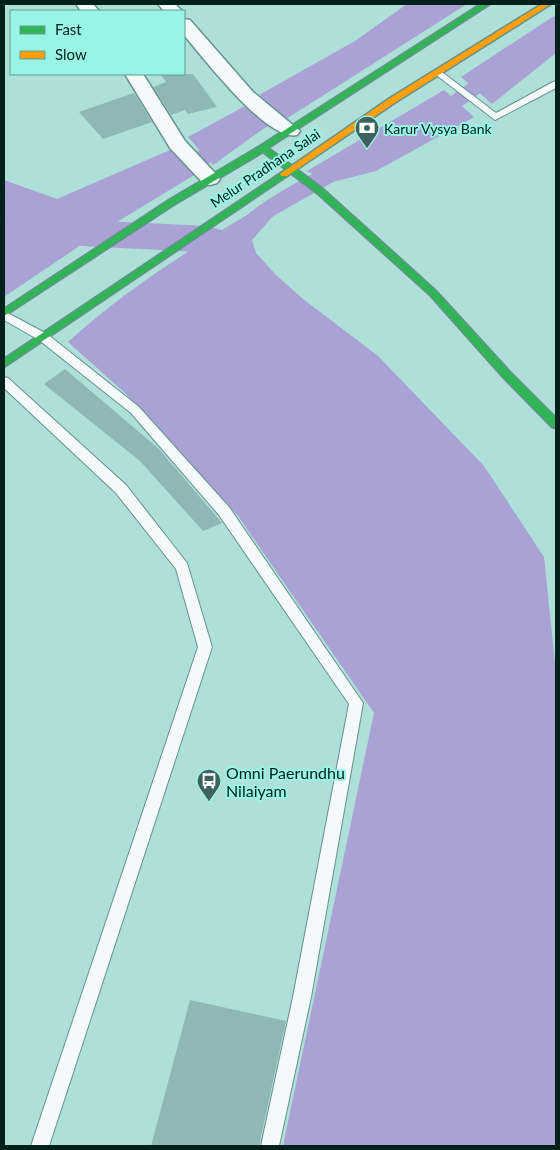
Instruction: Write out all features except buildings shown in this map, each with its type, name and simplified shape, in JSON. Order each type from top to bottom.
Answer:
[{"type":"main road","name":"Melur Pradhana Salai","points":[[4,314],[35,291],[172,202],[207,176],[263,148],[284,127],[486,4]]},
{"type":"main road","name":"Melur Pradhana Salai","points":[[4,364],[222,215],[295,172],[438,72],[548,4]]},
{"type":"main road","points":[[263,148],[320,191],[433,293],[506,374],[556,424]]},
{"type":"street","points":[[185,25],[248,97],[284,127]]},
{"type":"street","points":[[135,75],[177,144],[207,176]]},
{"type":"lane","points":[[438,72],[495,117],[556,84]]},
{"type":"lane","points":[[4,314],[43,337],[135,410],[224,511],[356,703],[304,988],[270,1146]]},
{"type":"lane","points":[[4,381],[121,489],[182,567],[205,646],[40,1146]]},
{"type":"shaded area","points":[[407,4],[467,4],[286,119],[259,95],[355,41]]},
{"type":"shaded area","points":[[554,16],[556,18],[556,53],[492,104],[461,77]]},
{"type":"shaded area","points":[[444,90],[474,117],[376,171],[329,183],[307,171]]},
{"type":"shaded area","points":[[245,106],[267,126],[213,165],[188,137]]},
{"type":"shaded area","points":[[170,150],[196,174],[97,234],[4,297],[4,180],[57,199]]},
{"type":"shaded area","points":[[262,206],[275,214],[252,240],[256,253],[277,276],[303,299],[378,356],[484,466],[544,557],[556,672],[556,1146],[283,1146],[374,713],[238,516],[125,393],[68,342],[137,286],[212,236]]},
{"type":"waterway","points":[[422,122],[451,105],[556,30]]},
{"type":"waterway","points":[[168,179],[296,100]]},
{"type":"waterway","points":[[240,235],[262,213],[355,160]]},
{"type":"waterway","points":[[4,208],[81,233],[207,239],[231,251],[230,292]]},
{"type":"traffic: fast","points":[[4,313],[172,202],[263,148],[486,4]]},
{"type":"traffic: fast","points":[[263,148],[320,191],[433,293],[506,374],[556,424]]},
{"type":"traffic: fast","points":[[4,364],[284,174]]},
{"type":"traffic: slow","points":[[284,174],[393,100],[547,4]]},
{"type":"place","name":"Karur Vysya Bank","points":[[367,149]]},
{"type":"place","name":"Omni Paerundhu Nilaiyam","points":[[209,802]]}]
